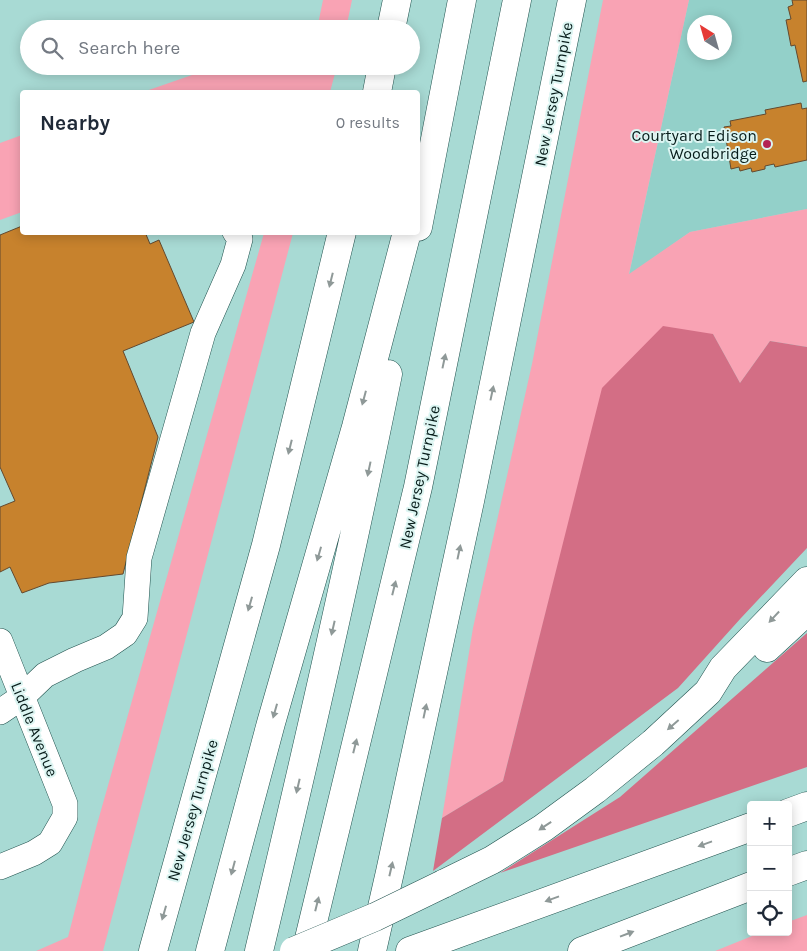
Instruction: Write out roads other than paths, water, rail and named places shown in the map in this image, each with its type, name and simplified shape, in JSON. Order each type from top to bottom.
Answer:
[{"type":"highway","points":[[393,20],[397,0]]},
{"type":"highway","points":[[420,217],[462,0]]},
{"type":"highway","name":"New Jersey Turnpike","points":[[306,951],[418,487],[517,0]]},
{"type":"highway","name":"New Jersey Turnpike","points":[[372,951],[470,502],[572,0]]},
{"type":"highway","points":[[377,90],[380,75]]},
{"type":"highway","points":[[420,186],[446,84]]},
{"type":"highway","name":"New Jersey Turnpike","points":[[153,951],[266,545],[341,235]]},
{"type":"highway","points":[[210,951],[271,723],[356,427],[406,235]]},
{"type":"highway","points":[[259,951],[368,474],[415,235]]},
{"type":"highway","points":[[294,951],[375,917],[492,860],[543,828],[596,790],[653,743],[708,692],[723,668],[807,581]]},
{"type":"highway","points":[[708,692],[732,681],[807,611]]},
{"type":"highway","points":[[792,812],[807,806]]},
{"type":"highway","points":[[419,948],[747,828]]},
{"type":"highway","points":[[792,871],[807,865]]},
{"type":"highway","points":[[582,951],[747,888]]},
{"type":"street","points":[[0,712],[22,697],[45,675],[106,647],[125,634],[135,618],[139,558],[203,333],[233,265],[240,239],[238,235]]},
{"type":"street","name":"Liddle Avenue","points":[[0,641],[65,804],[66,818],[50,843],[34,853],[3,859]]},
{"type":"place","name":"Courtyard Edison Woodbridge","points":[[767,144]]}]
